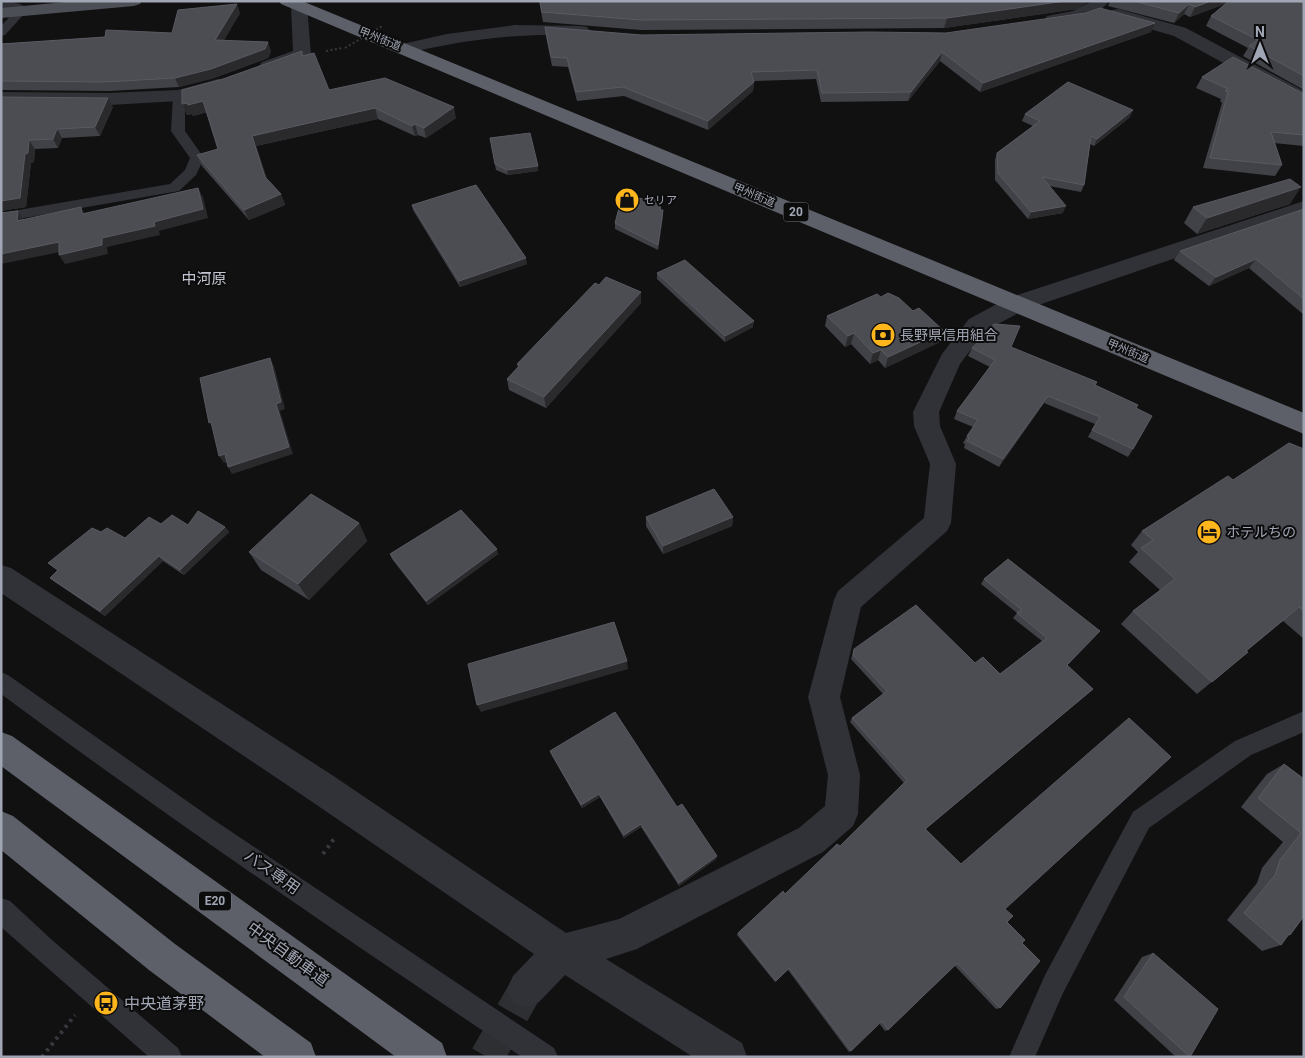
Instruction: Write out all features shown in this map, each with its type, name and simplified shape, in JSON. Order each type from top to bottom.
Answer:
[{"type":"highway","name":"甲州街道","points":[[293,3],[1304,424]]},
{"type":"highway","name":"中央自動車道","points":[[1,747],[428,1057]]},
{"type":"highway","points":[[1,828],[162,957],[297,1057]]},
{"type":"main road","points":[[1,13],[134,1]]},
{"type":"street","points":[[249,74],[302,54],[293,3]]},
{"type":"street","points":[[1,4],[21,11]]},
{"type":"street","points":[[1038,22],[1082,15],[1098,5],[1180,32],[1304,99]]},
{"type":"street","points":[[404,49],[430,41],[524,29],[593,32]]},
{"type":"street","points":[[1,98],[109,99],[179,94],[230,80]]},
{"type":"street","points":[[526,989],[562,952],[624,936],[811,840],[841,814],[844,775],[824,696],[848,600],[937,523],[943,464],[927,426],[926,412],[950,360],[977,326],[1016,304],[1304,207]]},
{"type":"street","points":[[1,578],[320,787],[562,952],[728,1057]]},
{"type":"lane","points":[[1,33],[21,11]]},
{"type":"lane","points":[[1,218],[174,188],[190,172],[197,158],[178,131],[179,94]]},
{"type":"lane","name":"バス専用","points":[[1,682],[74,736],[545,1057]]},
{"type":"lane","points":[[1022,1057],[1054,984],[1141,820],[1243,748],[1304,721]]},
{"type":"lane","points":[[1,910],[43,949],[169,1057]]},
{"type":"path","points":[[345,48],[382,26]]},
{"type":"path","points":[[42,1057],[76,1014]]},
{"type":"building","points":[[540,1],[1065,1],[947,18],[641,20],[542,12]]},
{"type":"building","points":[[1134,1],[1211,1],[1195,7],[1189,4],[1179,13]]},
{"type":"building","points":[[1229,1],[1304,1],[1304,76],[1249,46],[1258,40],[1211,16]]},
{"type":"building","points":[[237,4],[215,40],[268,42],[265,49],[211,69],[175,78],[104,82],[1,81],[1,44],[105,37],[106,30],[172,33],[178,10]]},
{"type":"building","points":[[1100,8],[1155,23],[983,83],[942,52],[911,92],[822,93],[817,70],[751,72],[754,82],[708,121],[623,87],[576,92],[567,58],[551,57],[545,27],[641,35],[946,33],[1086,13]]},
{"type":"building","points":[[302,51],[302,56],[314,53],[329,90],[385,78],[454,107],[424,128],[415,124],[412,126],[375,108],[252,136],[265,177],[281,194],[244,210],[197,155],[218,149],[203,101],[188,105],[187,103],[182,104],[182,90],[223,79]]},
{"type":"building","points":[[1233,57],[1304,94],[1304,135],[1271,132],[1282,165],[1210,158],[1228,92],[1225,91],[1228,89],[1202,77]]},
{"type":"building","points":[[1068,82],[1133,110],[1097,139],[1091,136],[1084,185],[1042,177],[1066,206],[1031,212],[998,173],[997,153],[1040,121],[1025,114]]},
{"type":"building","points":[[1,97],[108,98],[95,127],[57,129],[53,139],[29,140],[28,153],[25,154],[20,198],[1,201]]},
{"type":"building","points":[[530,133],[538,166],[507,170],[495,164],[490,138]]},
{"type":"building","points":[[1290,179],[1301,187],[1207,218],[1193,207]]},
{"type":"building","points":[[476,185],[526,258],[459,281],[412,205]]},
{"type":"building","points":[[198,188],[203,209],[154,222],[155,226],[102,238],[102,245],[59,255],[59,242],[1,254],[1,213],[18,211],[17,221],[81,207],[82,214]]},
{"type":"building","points":[[622,197],[661,200],[660,210],[663,210],[658,245],[615,223]]},
{"type":"building","points":[[1304,209],[1304,299],[1256,259],[1216,277],[1180,251]]},
{"type":"building","points":[[685,260],[754,321],[725,336],[657,273]]},
{"type":"building","points":[[606,277],[641,292],[544,397],[507,379],[520,365],[517,364],[595,283],[599,285]]},
{"type":"building","name":"長野県信用組合","points":[[888,293],[899,298],[913,311],[919,308],[944,331],[888,357],[881,350],[873,353],[854,333],[848,336],[827,316],[877,294],[881,297]]},
{"type":"building","points":[[994,324],[1020,326],[1011,347],[1097,382],[1095,385],[1138,405],[1136,408],[1152,416],[1133,449],[1092,430],[1100,417],[1048,396],[1003,459],[967,441],[969,438],[967,436],[978,420],[957,411],[995,360],[972,348]]},
{"type":"building","points":[[270,358],[281,402],[276,404],[289,447],[228,467],[225,454],[219,456],[211,422],[209,423],[200,378]]},
{"type":"building","points":[[1289,443],[1304,449],[1304,611],[1299,607],[1212,682],[1133,611],[1175,579],[1141,548],[1153,540],[1142,531],[1228,476],[1233,480]]},
{"type":"building","points":[[714,489],[733,517],[663,546],[646,517]]},
{"type":"building","points":[[311,494],[359,523],[298,584],[249,552]]},
{"type":"building","points":[[461,510],[497,549],[426,601],[390,554]]},
{"type":"building","points":[[198,511],[225,527],[180,570],[159,556],[100,611],[50,578],[58,570],[48,563],[92,528],[101,532],[107,528],[125,538],[149,517],[161,524],[172,515],[188,525]]},
{"type":"building","points":[[1008,559],[1100,631],[1067,665],[1093,689],[925,829],[961,864],[1129,718],[1171,757],[1005,909],[1013,916],[1007,922],[1025,940],[1022,943],[1040,961],[1000,1008],[957,963],[888,1030],[882,1021],[851,1051],[789,968],[776,981],[738,933],[783,891],[785,894],[837,844],[840,846],[907,780],[852,718],[887,691],[853,655],[854,649],[916,605],[975,663],[983,657],[1000,674],[1047,638],[1017,613],[1022,610],[984,579]]},
{"type":"building","points":[[614,622],[627,661],[477,705],[468,664]]},
{"type":"building","points":[[615,712],[677,807],[682,804],[717,856],[679,883],[641,824],[624,835],[599,794],[581,805],[550,751]]},
{"type":"building","points":[[1284,764],[1304,779],[1304,916],[1281,945],[1244,913],[1275,875],[1280,860],[1301,833],[1258,798]]},
{"type":"building","points":[[1153,953],[1218,1009],[1190,1057],[1124,997]]},
{"type":"tunnel","points":[[487,1057],[526,989]]},
{"type":"place","name":"セリア","points":[[627,200]]},
{"type":"place","name":"長野県信用組合","points":[[883,335]]},
{"type":"place","name":"ホテルちの","points":[[1209,532]]},
{"type":"place","name":"中央道茅野","points":[[106,1003]]},
{"type":"district","name":"中河原","points":[[204,279]]}]
